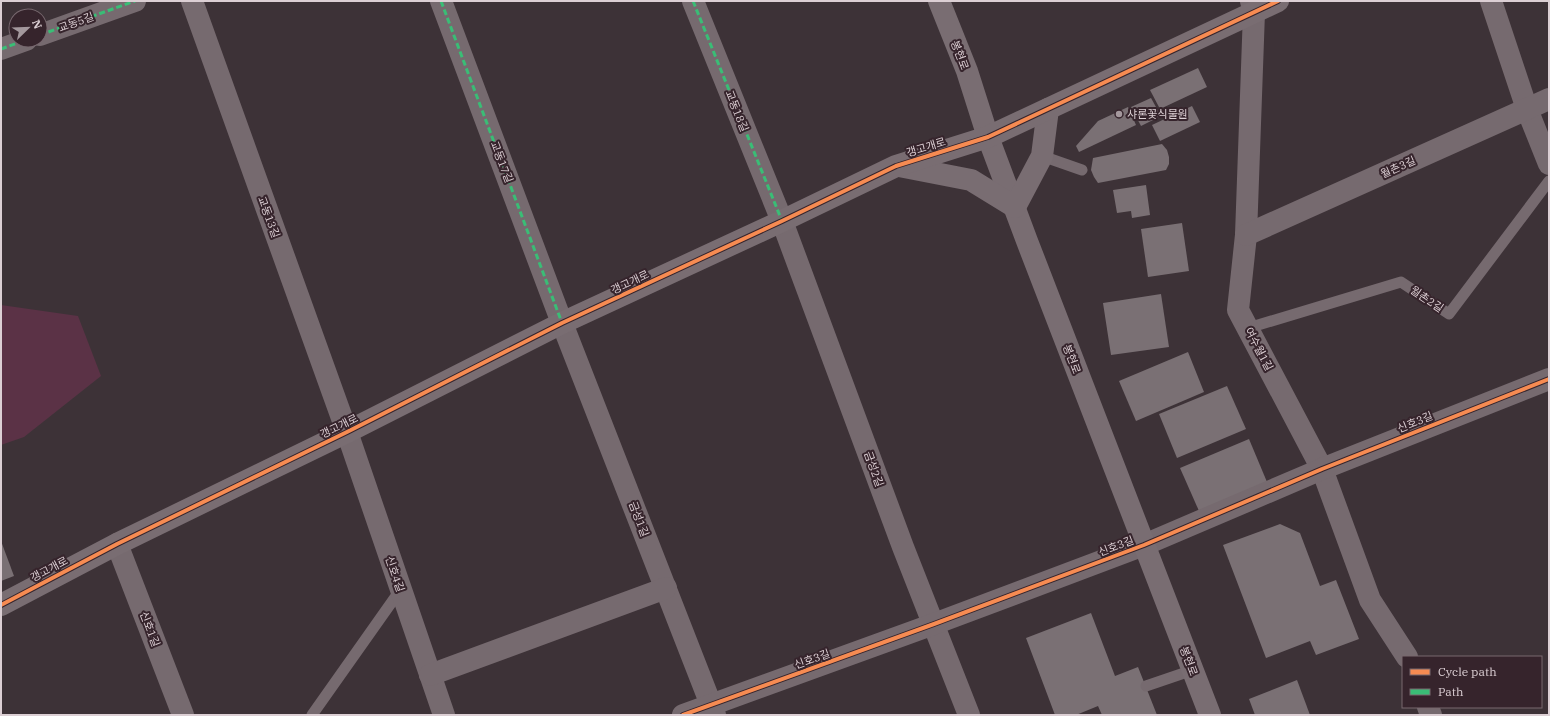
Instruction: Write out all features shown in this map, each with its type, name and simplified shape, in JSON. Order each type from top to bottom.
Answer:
[{"type":"street","name":"교동5길","points":[[48,32],[135,1]]},
{"type":"street","name":"교동13길","points":[[192,1],[347,432]]},
{"type":"street","name":"교동17길","points":[[441,1],[562,323]]},
{"type":"street","name":"교동18길","points":[[693,1],[782,221]]},
{"type":"street","name":"봉현로","points":[[939,1],[967,71],[988,137],[1210,715]]},
{"type":"street","name":"갱고개로","points":[[1,605],[117,544],[347,432],[562,323],[782,221],[896,166],[988,137],[1048,109],[1253,7],[1278,1]]},
{"type":"street","points":[[1490,1],[1527,109],[1549,164]]},
{"type":"street","name":"여수월1길","points":[[1253,7],[1246,235],[1238,310],[1322,469],[1370,600],[1406,656]]},
{"type":"street","name":"월촌3길","points":[[1246,235],[1549,99]]},
{"type":"street","points":[[896,166],[971,180],[1015,207],[1042,156],[1048,109]]},
{"type":"street","name":"금성2길","points":[[782,221],[900,539],[969,715]]},
{"type":"street","name":"금성1길","points":[[562,323],[714,710]]},
{"type":"street","name":"신호3길","points":[[683,715],[714,710],[934,624],[1144,545],[1322,469],[1549,379]]},
{"type":"street","name":"신호4길","points":[[347,432],[444,715]]},
{"type":"street","name":"신호1길","points":[[117,544],[183,715]]},
{"type":"street","points":[[430,675],[666,588]]},
{"type":"lane","points":[[1042,156],[1082,170]]},
{"type":"lane","name":"월촌2길","points":[[1248,328],[1401,282],[1449,314],[1549,181]]},
{"type":"lane","points":[[312,715],[401,589]]},
{"type":"lane","points":[[1146,686],[1193,670]]},
{"type":"shaded area","points":[[1,305],[78,316],[101,376],[24,437],[1,445]]},
{"type":"building","points":[[1198,68],[1207,87],[1160,109],[1150,90]]},
{"type":"building","points":[[1151,98],[1161,116],[1141,126],[1131,107]]},
{"type":"building","points":[[1192,106],[1200,122],[1160,141],[1152,125]]},
{"type":"building","points":[[1128,107],[1136,125],[1079,152],[1076,146],[1098,121]]},
{"type":"building","points":[[1162,144],[1167,150],[1169,157],[1169,164],[1166,170],[1098,183],[1091,170],[1093,158]]},
{"type":"building","points":[[1146,185],[1150,215],[1132,218],[1131,211],[1117,213],[1113,190]]},
{"type":"building","points":[[1182,223],[1189,271],[1148,277],[1141,229]]},
{"type":"building","points":[[1161,294],[1169,347],[1111,355],[1103,303]]},
{"type":"building","points":[[1188,352],[1204,392],[1136,421],[1119,381]]},
{"type":"building","points":[[1227,386],[1246,429],[1177,458],[1159,414]]},
{"type":"building","points":[[1249,439],[1267,482],[1199,511],[1180,468]]},
{"type":"building","points":[[1280,524],[1300,533],[1320,586],[1336,580],[1359,639],[1316,655],[1310,641],[1266,658],[1223,545]]},
{"type":"building","points":[[1,541],[14,576],[1,581]]},
{"type":"building","points":[[1091,613],[1115,676],[1138,667],[1157,715],[1102,715],[1098,706],[1076,715],[1055,715],[1026,638]]},
{"type":"building","points":[[1297,680],[1310,715],[1255,715],[1249,699]]},
{"type":"marked path","points":[[48,32],[135,1]]},
{"type":"marked path","points":[[441,1],[562,323]]},
{"type":"marked path","points":[[693,1],[782,221]]},
{"type":"marked path","points":[[1,49],[8,46]]},
{"type":"cycle path","points":[[1,605],[117,544],[347,432],[562,323],[782,221],[896,166],[988,137],[1278,1]]},
{"type":"cycle path","points":[[683,715],[934,624],[1144,545],[1322,469],[1549,379]]},
{"type":"place","name":"샤론꽃식물원","points":[[1119,114]]}]
